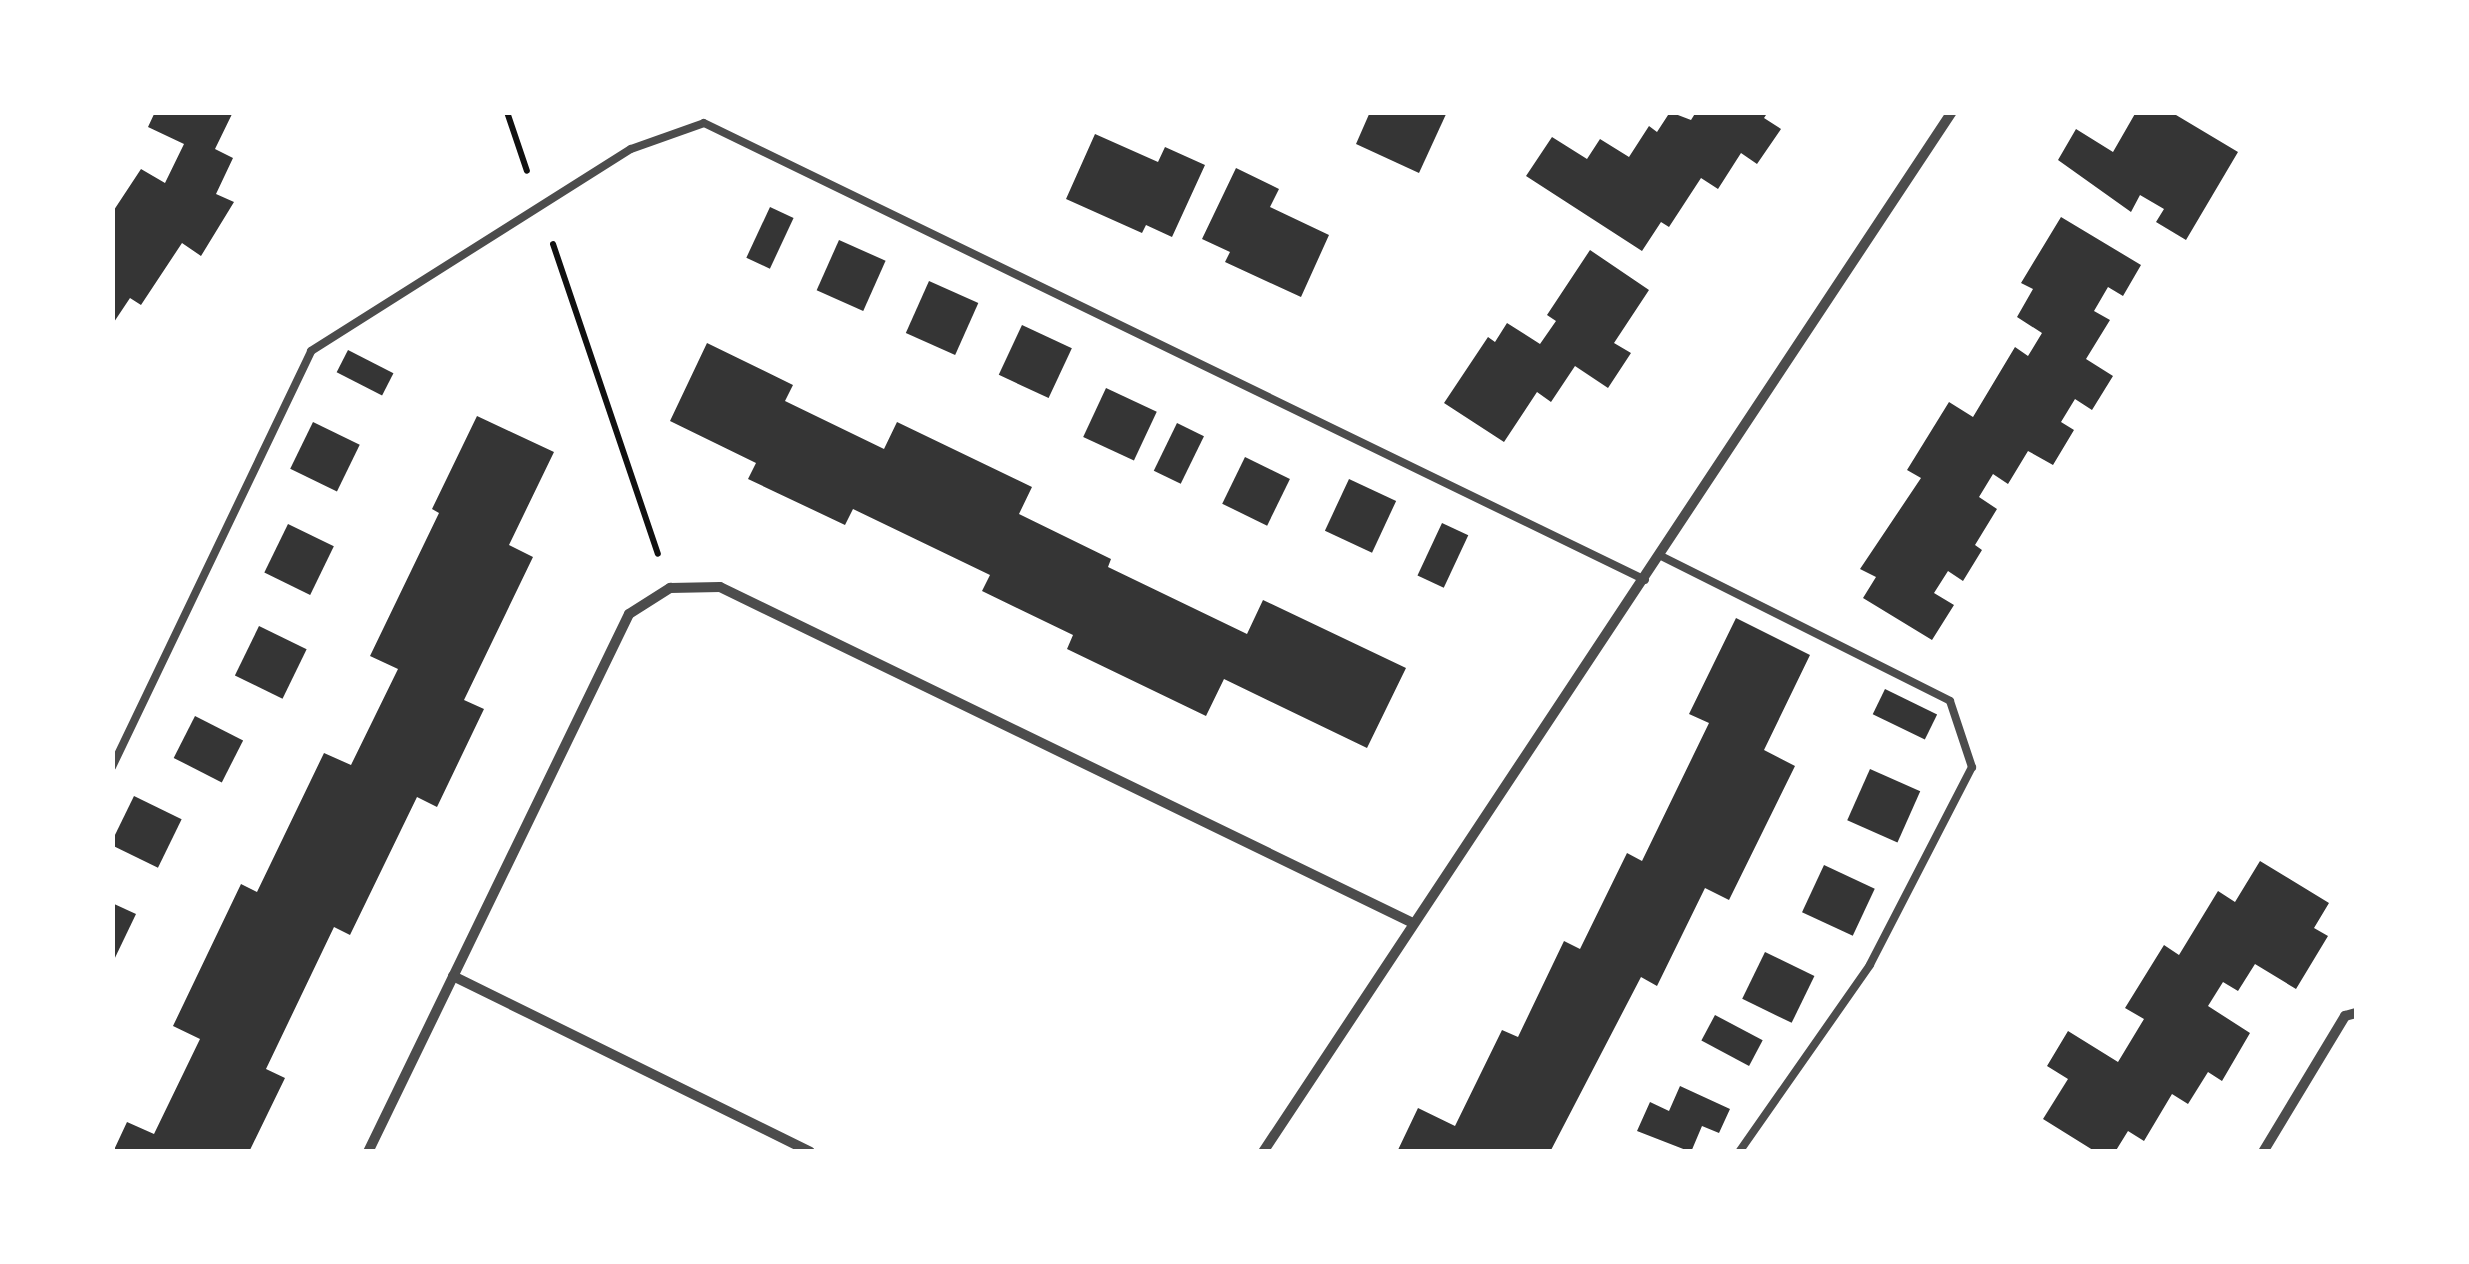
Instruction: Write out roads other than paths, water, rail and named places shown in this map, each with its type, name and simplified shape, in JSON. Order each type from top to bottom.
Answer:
[{"type":"street","points":[[1263,1152],[1413,923],[1663,557],[1952,112]]},
{"type":"street","points":[[368,1152],[629,614],[670,588],[720,586],[1413,923]]},
{"type":"street","points":[[453,976],[810,1152]]},
{"type":"street","points":[[2263,1152],[2345,1016],[2356,1013]]},
{"type":"lane","points":[[112,767],[311,350],[631,150],[704,123],[1645,580]]},
{"type":"lane","points":[[1663,557],[1950,701],[1972,767],[1870,965],[1739,1152]]}]
